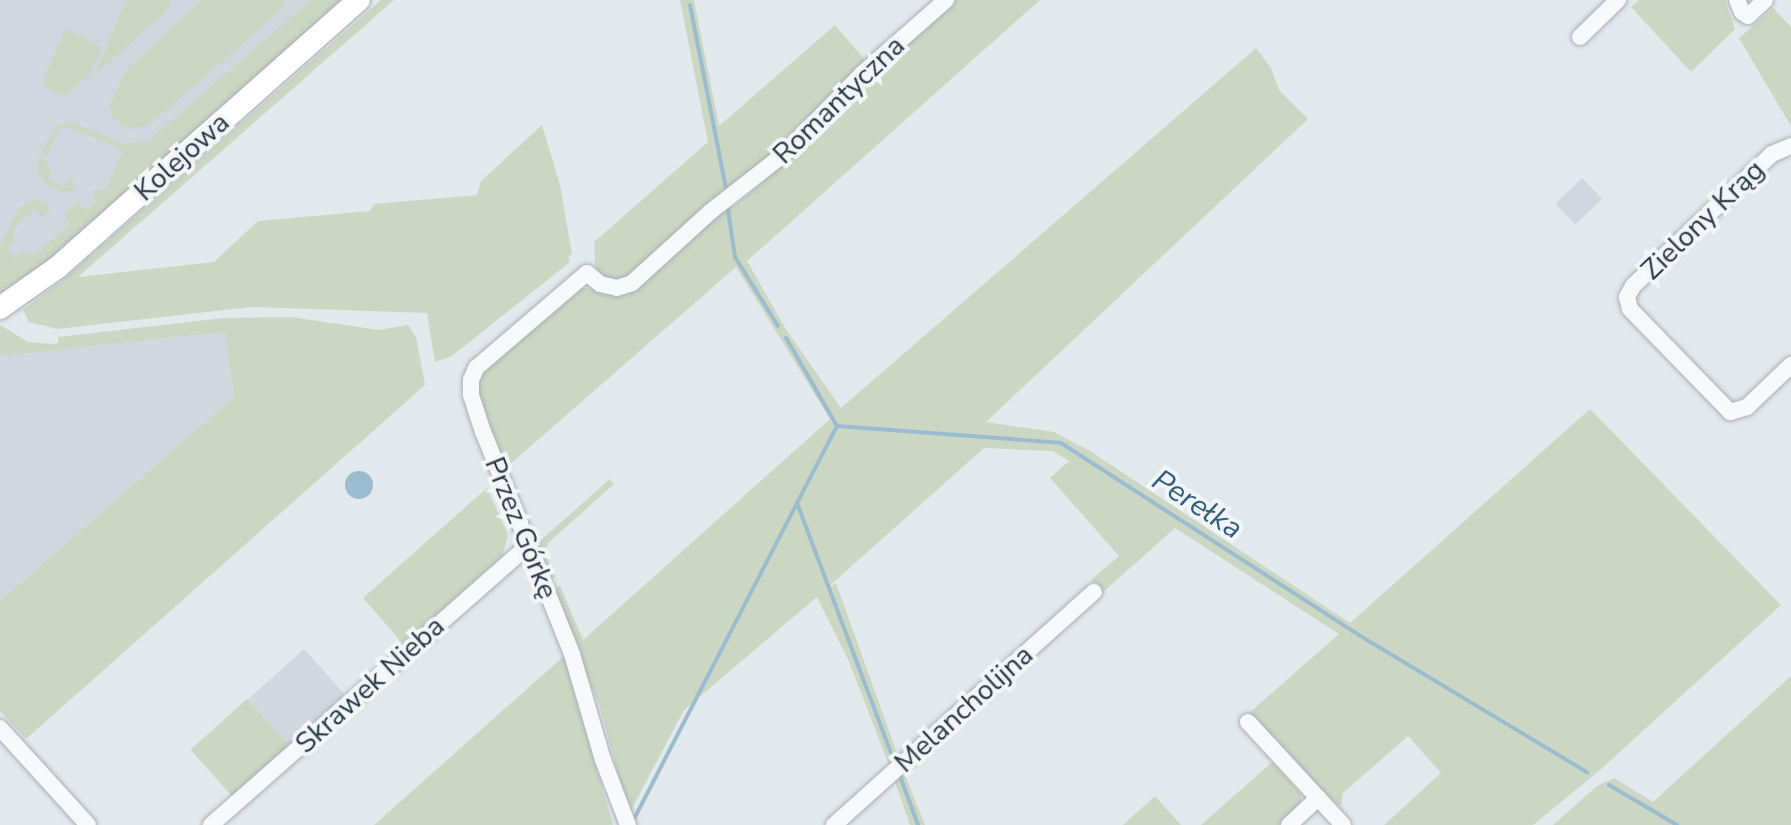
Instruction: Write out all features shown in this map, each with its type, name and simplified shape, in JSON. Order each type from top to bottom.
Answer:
[{"type":"street","name":"Kolejowa","points":[[0,308],[58,267],[359,0]]},
{"type":"street","name":"Romantyczna","points":[[587,273],[600,284],[617,288],[632,283],[710,212],[784,154],[862,74],[946,0]]},
{"type":"street","points":[[1580,37],[1618,0]]},
{"type":"street","points":[[1737,0],[1742,12],[1748,16],[1765,0]]},
{"type":"street","name":"Zielony Krąg","points":[[1791,146],[1772,154],[1633,286],[1627,297],[1627,306],[1730,412],[1747,407],[1791,365]]},
{"type":"street","name":"Przez Górkę","points":[[587,273],[476,368],[471,380],[471,394],[483,432],[572,654],[603,760],[628,825]]},
{"type":"street","name":"Skrawek Nieba","points":[[211,825],[528,546]]},
{"type":"street","name":"Melancholijna","points":[[834,825],[1094,592]]},
{"type":"street","points":[[1248,722],[1343,825]]},
{"type":"street","points":[[0,728],[88,825]]},
{"type":"street","points":[[1289,825],[1318,798]]},
{"type":"shaded area","points":[[0,0],[324,0],[29,263],[0,255]]},
{"type":"shaded area","points":[[1582,178],[1602,199],[1576,225],[1555,204]]},
{"type":"shaded area","points":[[225,332],[234,397],[0,601],[0,356]]},
{"type":"shaded area","points":[[304,649],[347,697],[290,747],[248,700]]},
{"type":"green space","points":[[126,0],[170,0],[170,3],[165,12],[94,76]]},
{"type":"green space","points":[[202,0],[285,0],[280,11],[149,125],[132,129],[120,124],[113,117],[110,105],[125,71]]},
{"type":"green space","points":[[311,0],[348,0],[46,265],[0,298],[0,247],[20,207],[36,199],[45,202],[51,209],[43,218],[35,209],[12,230],[14,242],[7,249],[15,258],[22,252],[35,255],[70,224],[64,214],[77,203],[87,210],[96,201],[92,190],[106,190],[123,150],[71,128],[59,128],[46,157],[41,154],[56,125],[71,122],[124,144],[147,142]]},
{"type":"green space","points":[[381,0],[394,0],[78,277],[214,262],[258,221],[370,211],[374,204],[477,195],[481,181],[542,125],[560,185],[572,254],[568,257],[570,262],[452,356],[435,362],[427,313],[251,307],[57,329],[29,322],[23,310],[64,279]]},
{"type":"green space","points":[[680,0],[694,0],[719,126],[835,25],[866,61],[754,174],[618,285],[601,278],[595,265],[594,242],[708,142]]},
{"type":"green space","points":[[952,0],[1040,0],[747,261],[787,331],[841,408],[1256,48],[1271,68],[1279,90],[1308,119],[986,422],[1054,432],[1090,451],[1350,623],[1590,409],[1781,605],[1600,770],[1533,825],[1384,825],[1441,773],[1408,736],[1343,793],[1341,806],[1329,798],[1249,713],[1339,634],[1175,528],[1102,593],[1091,580],[1119,556],[1050,478],[1069,461],[1053,451],[984,448],[826,589],[836,583],[898,756],[889,765],[848,659],[817,597],[684,710],[629,814],[600,707],[551,590],[560,586],[583,640],[830,419],[736,267],[501,472],[478,394],[479,375],[579,287],[624,295],[720,209],[735,206],[833,121],[871,73]]},
{"type":"green space","points":[[1639,0],[1725,0],[1735,29],[1691,72],[1631,7]]},
{"type":"green space","points":[[1773,8],[1791,27],[1791,126],[1739,38]]},
{"type":"green space","points":[[65,29],[102,48],[90,74],[64,97],[45,86],[43,80]]},
{"type":"green space","points":[[39,156],[52,168],[48,180],[62,186],[71,178],[75,184],[72,191],[61,192],[44,182],[38,172]]},
{"type":"green space","points":[[291,317],[379,330],[408,325],[416,337],[425,385],[26,739],[0,711],[0,601],[234,397],[225,332],[0,356],[0,325],[28,342],[52,344],[58,343],[58,337],[224,318]]},
{"type":"green space","points":[[610,479],[614,484],[548,543],[546,555],[555,577],[547,580],[533,547]]},
{"type":"green space","points":[[487,488],[508,535],[503,555],[404,645],[363,598]]},
{"type":"green space","points":[[564,656],[613,825],[374,825]]},
{"type":"green space","points":[[1791,676],[1791,825],[1553,825],[1597,786],[1614,778],[1653,802]]},
{"type":"green space","points":[[247,699],[290,747],[233,797],[191,750]]},
{"type":"green space","points":[[1272,762],[1301,794],[1301,805],[1279,825],[1201,825]]},
{"type":"green space","points":[[903,770],[925,825],[910,825],[894,779]]},
{"type":"green space","points":[[1155,796],[1181,825],[1123,825]]},
{"type":"water","points":[[359,471],[369,475],[373,485],[369,495],[359,499],[349,495],[345,485],[349,475]]},
{"type":"waterway","name":"Perełka","points":[[690,5],[726,189]]},
{"type":"waterway","name":"Perełka","points":[[728,210],[735,257],[778,326]]},
{"type":"waterway","name":"Perełka","points":[[786,338],[837,426],[1061,443],[1367,640],[1587,772]]},
{"type":"waterway","points":[[634,819],[837,426]]},
{"type":"waterway","points":[[797,503],[893,758]]},
{"type":"waterway","points":[[900,776],[918,825]]},
{"type":"waterway","name":"Perełka","points":[[1609,785],[1677,825]]}]
